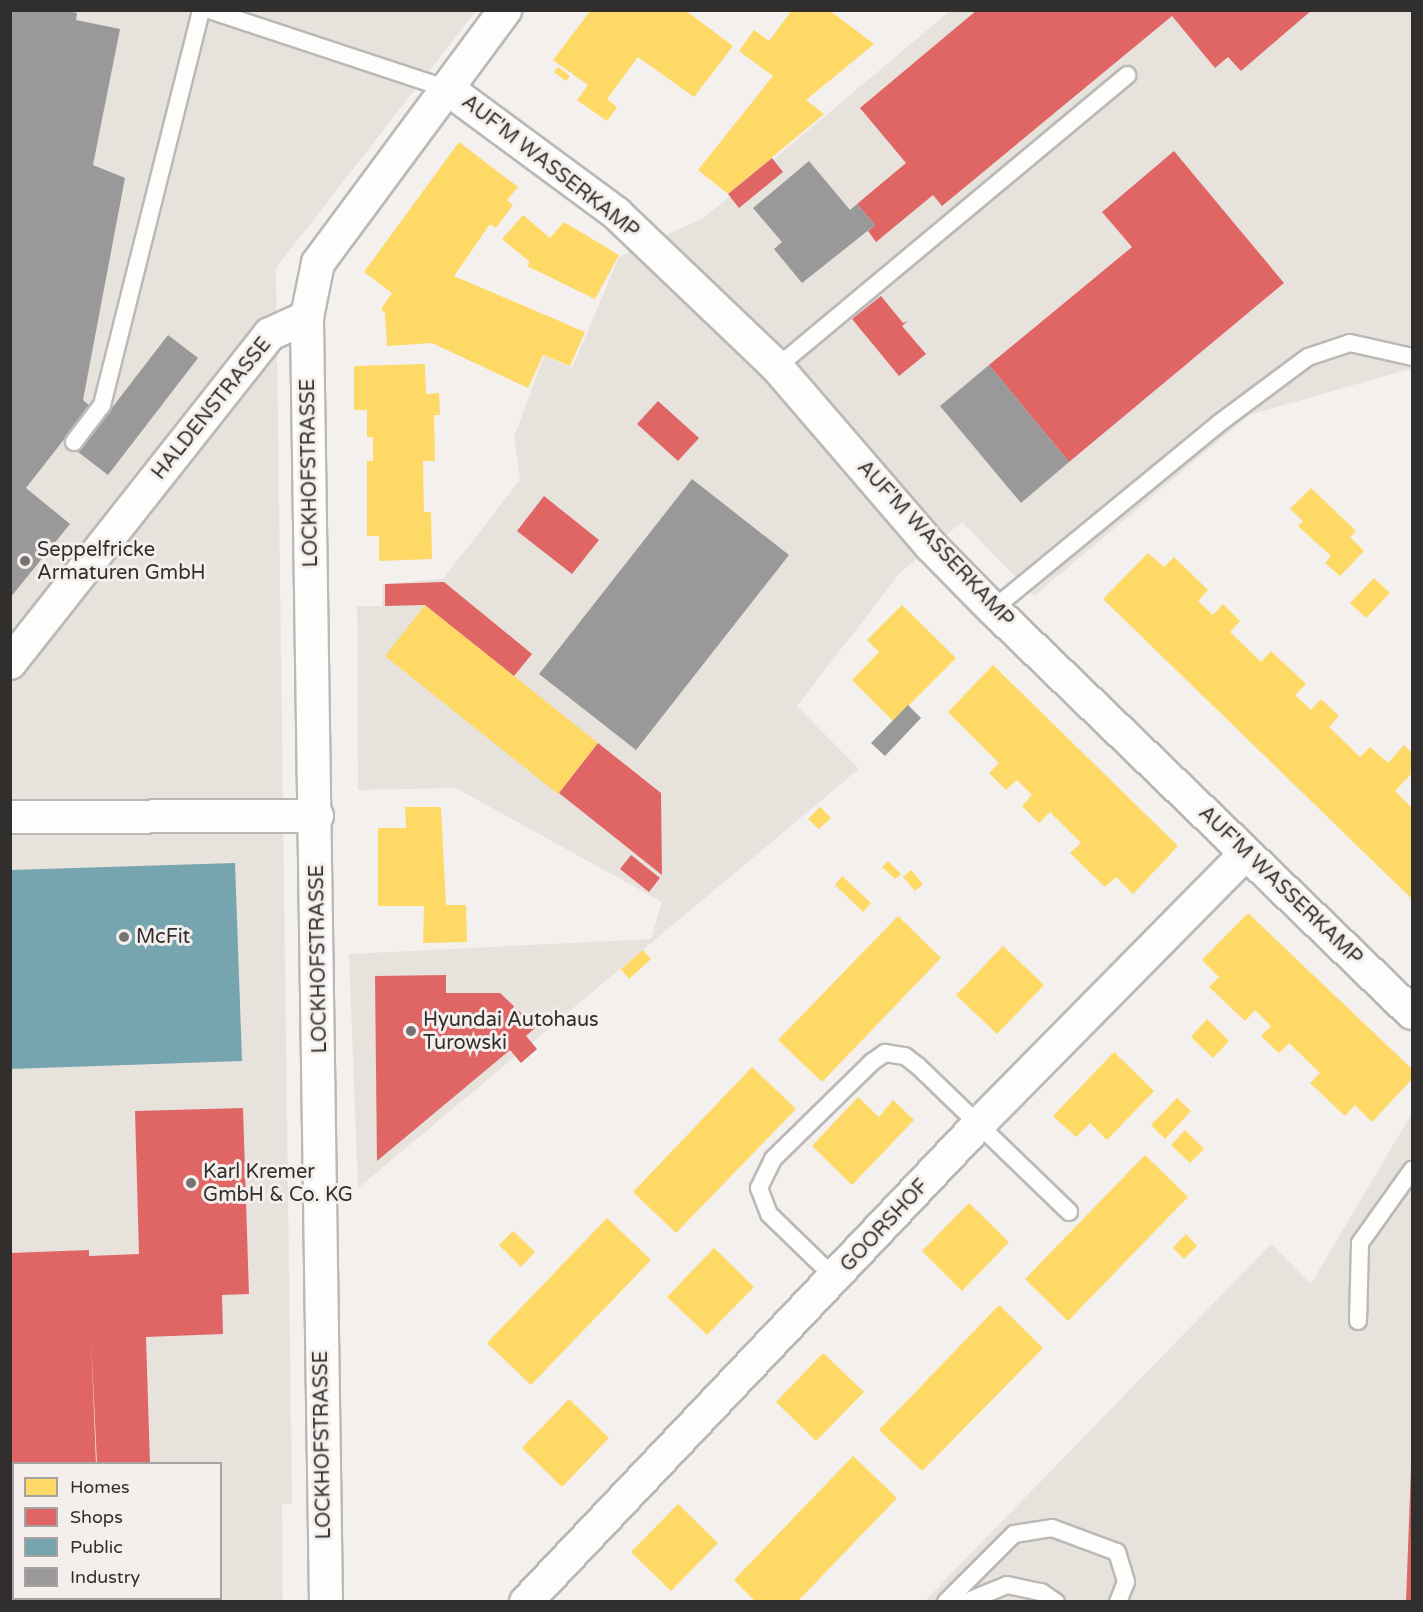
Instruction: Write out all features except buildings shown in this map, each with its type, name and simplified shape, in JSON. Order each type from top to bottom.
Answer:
[{"type":"street","points":[[307,316],[318,263],[505,10]]},
{"type":"street","name":"AUF'M WASSERKAMP","points":[[448,89],[616,213],[777,367],[924,538],[993,609],[1413,1013]]},
{"type":"street","name":"HALDENSTRASSE","points":[[10,663],[270,334],[307,316]]},
{"type":"street","name":"LOCKHOFSTRASSE","points":[[307,316],[317,816],[326,1602]]},
{"type":"street","points":[[10,817],[317,816]]},
{"type":"street","name":"GOORSHOF","points":[[526,1602],[836,1279],[977,1126],[1246,853]]},
{"type":"lane","points":[[74,442],[102,405],[201,10]]},
{"type":"lane","points":[[209,10],[448,89]]},
{"type":"lane","points":[[777,367],[1127,75]]},
{"type":"lane","points":[[993,609],[1218,424],[1308,357],[1350,343],[1413,357]]},
{"type":"lane","points":[[836,1279],[770,1214],[762,1202],[759,1188],[773,1159],[872,1062],[885,1053],[905,1056],[918,1066],[977,1126],[1069,1212]]},
{"type":"lane","points":[[1358,1321],[1360,1244],[1413,1170]]},
{"type":"lane","points":[[946,1602],[1014,1534],[1052,1528],[1116,1552],[1126,1582],[1118,1602]]},
{"type":"lane","points":[[966,1602],[1007,1585],[1041,1592],[1056,1602]]},
{"type":"shaded area","points":[[11,11],[476,11],[276,268],[292,1503],[282,1505],[283,1601],[11,1602]]},
{"type":"shaded area","points":[[950,11],[1412,11],[1412,373],[1409,369],[1249,415],[1034,596],[962,522],[900,573],[797,706],[859,769],[358,1188],[349,954],[651,939],[662,902],[456,788],[358,790],[357,606],[382,606],[383,584],[443,579],[520,480],[514,437],[544,356],[572,368],[619,257],[705,217]]},
{"type":"shaded area","points":[[1412,1113],[1412,1601],[924,1602],[1271,1244],[1311,1284]]},
{"type":"place","name":"Seppelfricke Armaturen GmbH","points":[[25,561]]},
{"type":"place","name":"McFit","points":[[124,937]]},
{"type":"place","name":"Hyundai Autohaus Turowski","points":[[411,1031]]},
{"type":"place","name":"Karl Kremer GmbH & Co. KG","points":[[191,1183]]}]
